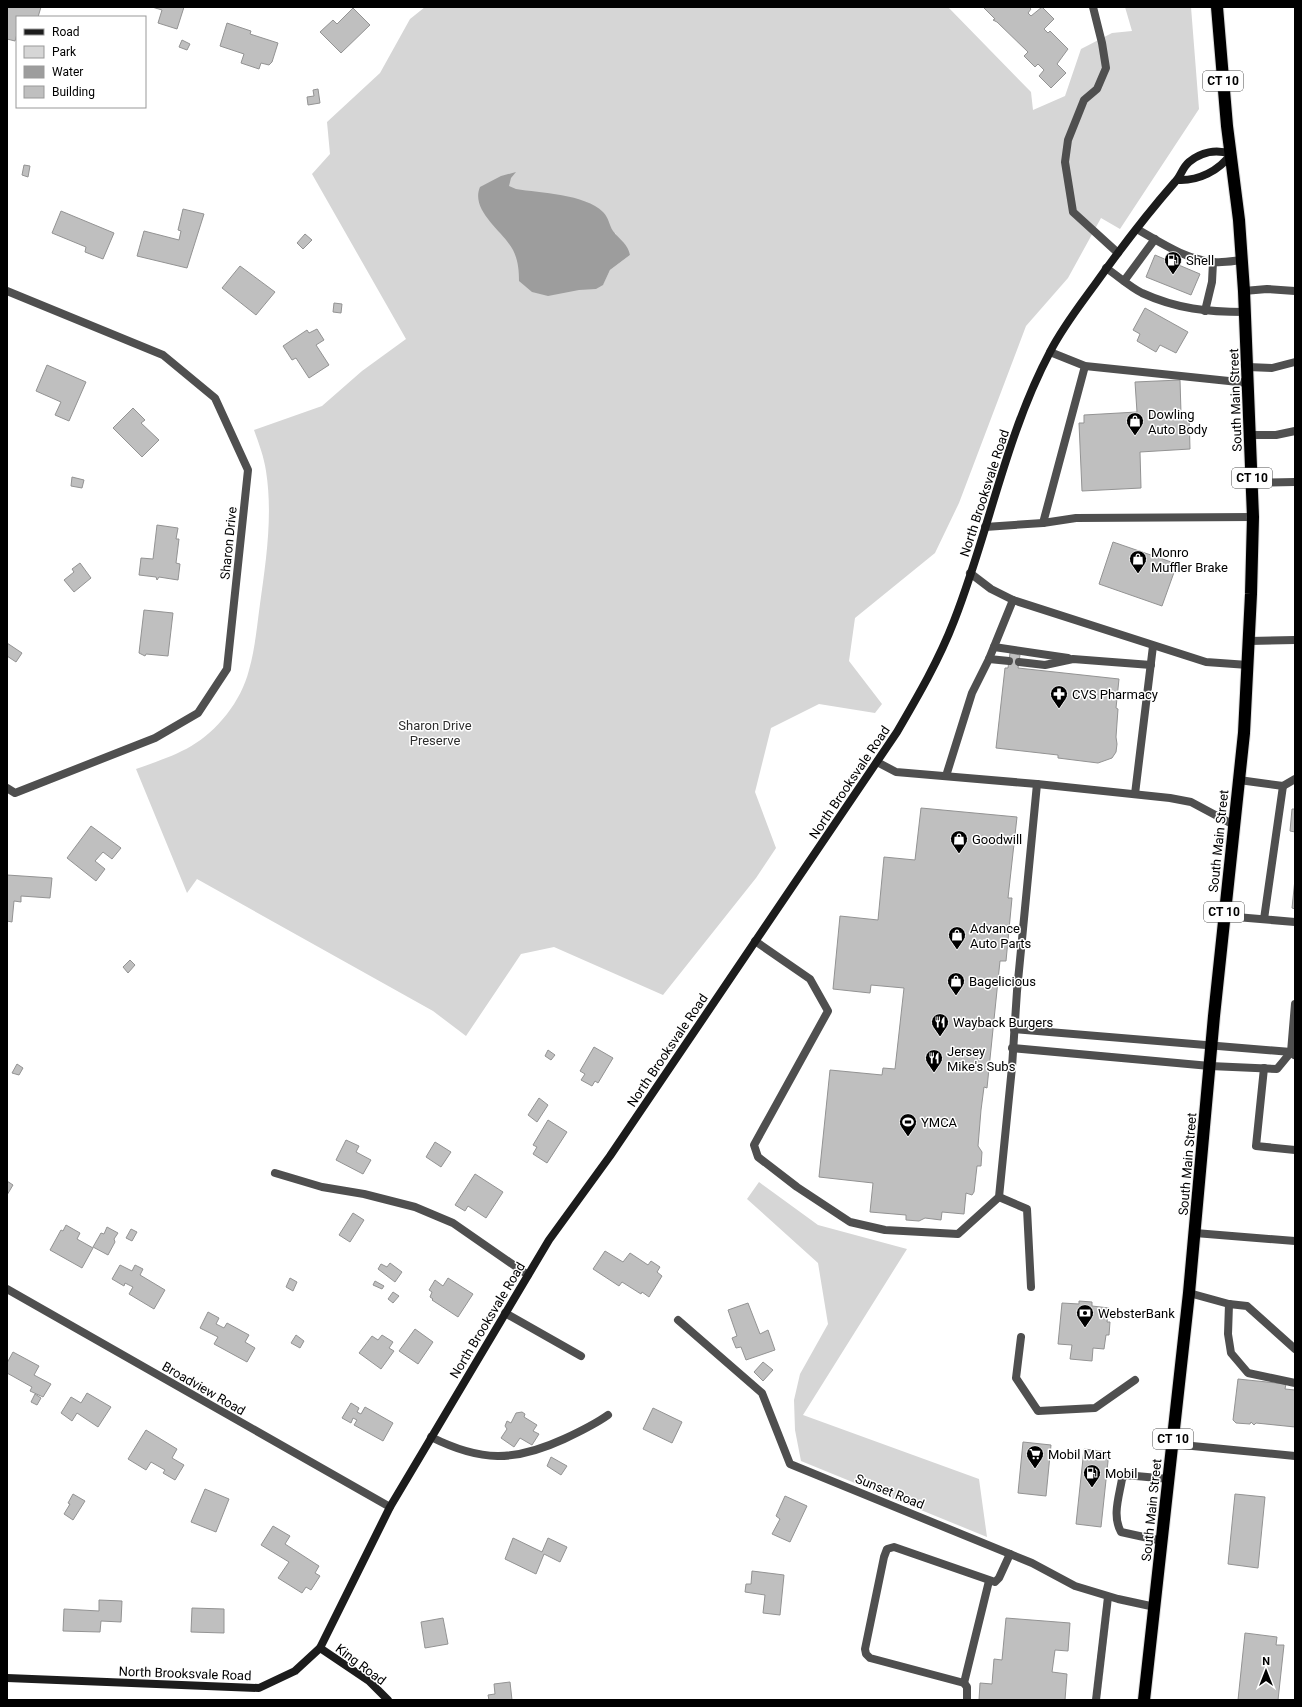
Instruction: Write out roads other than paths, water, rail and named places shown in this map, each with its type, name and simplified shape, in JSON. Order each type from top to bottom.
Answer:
[{"type":"highway","name":"South Main Street","points":[[1144,1700],[1189,1294],[1224,916],[1239,780],[1248,665],[1253,517],[1248,367],[1242,260],[1217,7]]},
{"type":"main road","name":"North Brooksvale Road","points":[[7,1678],[258,1688],[295,1671],[320,1648],[390,1507],[549,1240],[610,1156],[897,732],[931,671],[954,621],[1021,415],[1050,352],[1079,306],[1106,268],[1178,180],[1187,163],[1199,155],[1216,151],[1231,154]]},
{"type":"main road","points":[[1178,180],[1211,173],[1225,163],[1231,154]]},
{"type":"main road","name":"King Road","points":[[320,1648],[369,1682],[388,1700]]},
{"type":"street","points":[[1094,7],[1106,68],[1097,89],[1084,100],[1068,140],[1066,162],[1073,212],[1118,253]]},
{"type":"street","points":[[1137,229],[1172,249],[1213,262],[1242,260]]},
{"type":"street","points":[[1124,281],[1156,239]]},
{"type":"street","points":[[1205,311],[1212,282],[1213,262]]},
{"type":"street","points":[[1106,268],[1141,293],[1185,308],[1205,311],[1245,312]]},
{"type":"street","points":[[1244,291],[1267,289],[1295,291]]},
{"type":"street","name":"Sharon Drive","points":[[7,291],[163,355],[215,398],[248,470],[227,669],[198,713],[155,738],[15,793],[7,788]]},
{"type":"street","points":[[1050,352],[1085,366],[1248,383]]},
{"type":"street","points":[[1248,367],[1272,368],[1295,362]]},
{"type":"street","points":[[1043,523],[1085,366]]},
{"type":"street","points":[[1250,435],[1276,435],[1295,431]]},
{"type":"street","points":[[1252,483],[1295,482]]},
{"type":"street","points":[[985,527],[1043,523],[1076,518],[1253,517]]},
{"type":"street","points":[[970,573],[990,589],[1013,600],[1206,662],[1248,665]]},
{"type":"street","points":[[946,776],[972,692],[989,659],[1013,600]]},
{"type":"street","points":[[1249,641],[1295,640]]},
{"type":"street","points":[[1135,794],[1153,646]]},
{"type":"street","points":[[994,647],[1073,658],[1151,665]]},
{"type":"street","points":[[1019,662],[1045,665],[1073,658]]},
{"type":"street","points":[[989,659],[1009,661]]},
{"type":"street","points":[[877,762],[896,772],[1037,784],[1170,798],[1191,802],[1234,825]]},
{"type":"street","points":[[1239,780],[1282,786],[1295,779]]},
{"type":"street","points":[[755,941],[810,979],[828,1011],[754,1145],[758,1157],[797,1188],[850,1222],[885,1230],[958,1234],[998,1198],[1012,1067],[1012,1048],[1037,784]]},
{"type":"street","points":[[1264,919],[1282,786]]},
{"type":"street","points":[[1224,916],[1295,922]]},
{"type":"street","points":[[1012,1048],[1210,1066],[1277,1069],[1293,1054],[1295,1004]]},
{"type":"street","points":[[1014,1029],[1212,1045],[1293,1054]]},
{"type":"street","points":[[1264,1068],[1256,1146],[1295,1150]]},
{"type":"street","points":[[275,1173],[322,1188],[364,1194],[415,1207],[453,1223],[528,1275]]},
{"type":"street","points":[[998,1198],[1027,1209],[1030,1287]]},
{"type":"street","points":[[1195,1233],[1295,1241]]},
{"type":"street","name":"Broadview Road","points":[[7,1289],[390,1507]]},
{"type":"street","points":[[1189,1294],[1229,1304],[1247,1306],[1295,1349]]},
{"type":"street","points":[[1229,1304],[1228,1334],[1231,1353],[1248,1373],[1295,1383]]},
{"type":"street","points":[[506,1313],[581,1356]]},
{"type":"street","name":"Sunset Road","points":[[678,1320],[762,1393],[790,1464],[1044,1568],[1075,1586],[1108,1597],[1155,1607]]},
{"type":"street","points":[[1021,1337],[1016,1378],[1038,1411],[1095,1408],[1135,1380]]},
{"type":"street","points":[[432,1437],[455,1449],[477,1454],[504,1457],[522,1455],[552,1444],[594,1425],[608,1415]]},
{"type":"street","points":[[1172,1444],[1295,1456]]},
{"type":"street","points":[[1162,1541],[1122,1532],[1116,1523],[1116,1515],[1122,1479],[1125,1475],[1168,1479]]},
{"type":"street","points":[[967,1700],[967,1687],[964,1683],[870,1658],[866,1654],[865,1649],[884,1557],[887,1549],[894,1547],[995,1582],[999,1578],[1010,1554]]},
{"type":"street","points":[[964,1683],[989,1581]]},
{"type":"street","points":[[1096,1700],[1108,1597]]},
{"type":"water","points":[[516,172],[511,178],[509,186],[516,189],[562,195],[585,201],[595,206],[605,214],[613,231],[626,245],[630,255],[610,270],[603,285],[596,289],[579,290],[548,296],[532,292],[519,281],[518,265],[513,250],[483,212],[478,196],[480,187],[501,176]]},
{"type":"place","name":"Shell","points":[[1173,275]]},
{"type":"place","name":"Dowling Auto Body","points":[[1135,436]]},
{"type":"place","name":"Monro Muffler Brake","points":[[1138,574]]},
{"type":"place","name":"CVS Pharmacy","points":[[1059,709]]},
{"type":"place","name":"Goodwill","points":[[959,854]]},
{"type":"place","name":"Advance Auto Parts","points":[[957,950]]},
{"type":"place","name":"Bagelicious","points":[[956,996]]},
{"type":"place","name":"Wayback Burgers","points":[[940,1037]]},
{"type":"place","name":"Jersey Mike's Subs","points":[[934,1073]]},
{"type":"place","name":"YMCA","points":[[908,1137]]},
{"type":"place","name":"WebsterBank","points":[[1085,1328]]},
{"type":"place","name":"Mobil Mart","points":[[1035,1469]]},
{"type":"place","name":"Mobil","points":[[1092,1488]]},
{"type":"park label","name":"Sharon Drive Preserve","points":[[435,732]]}]
